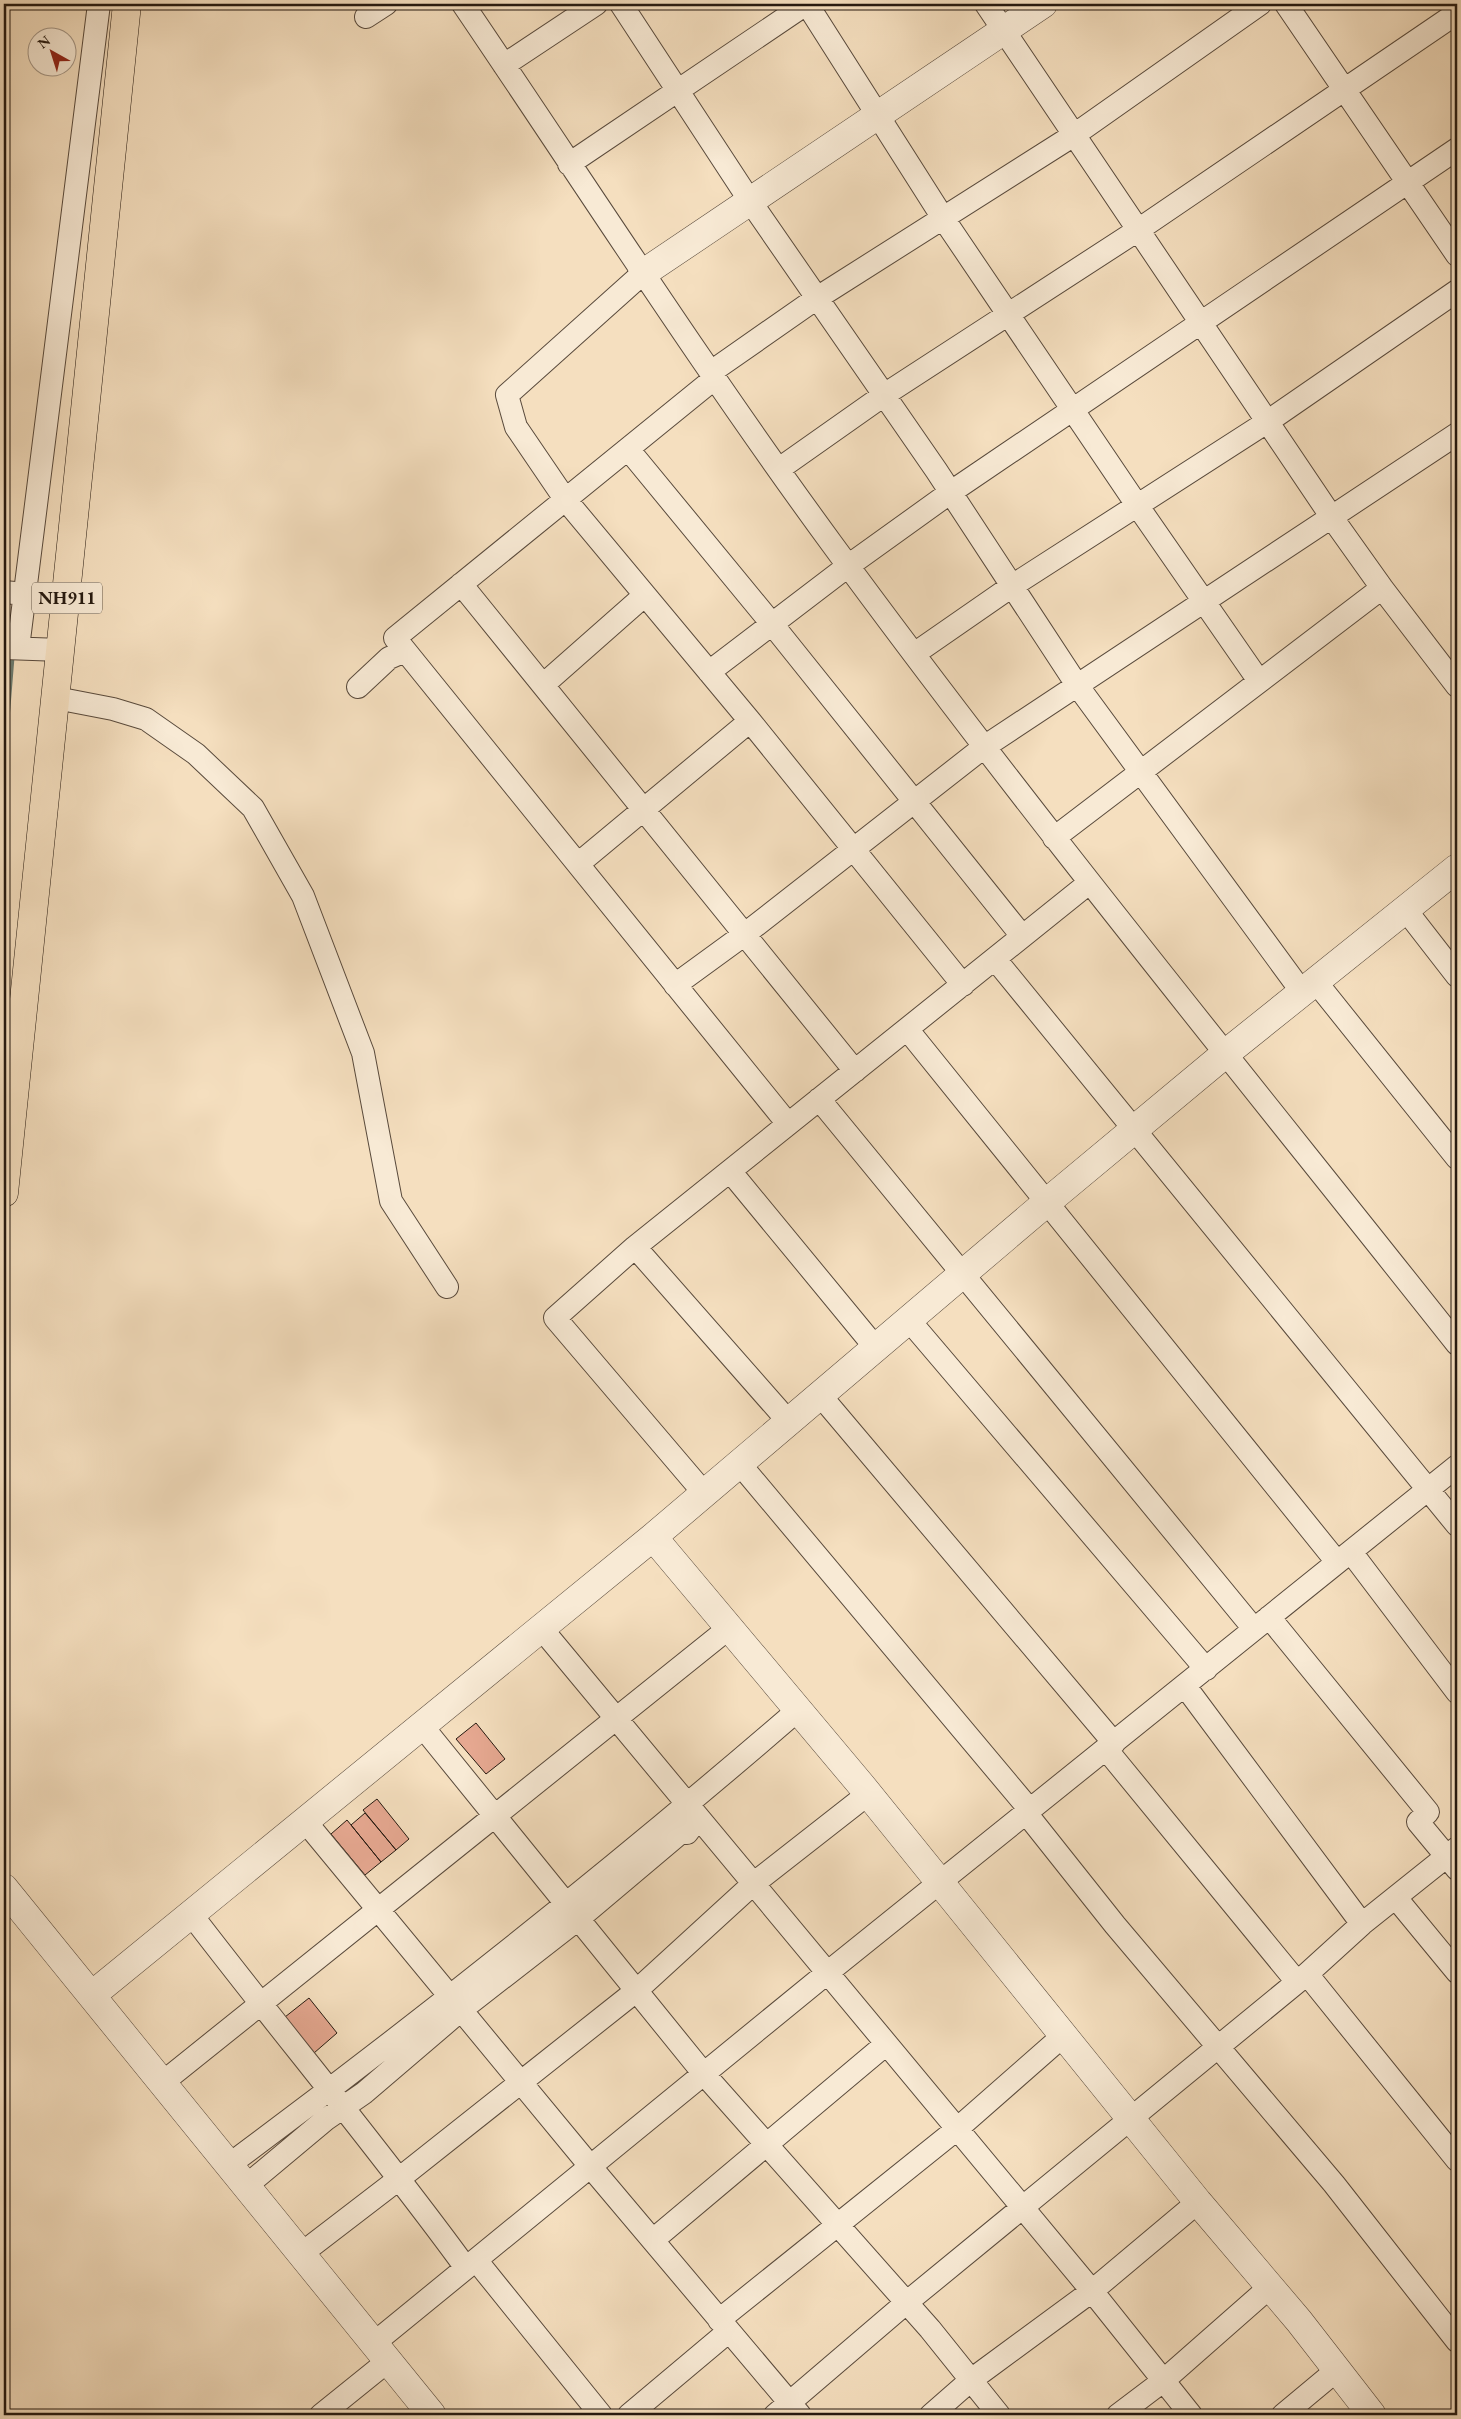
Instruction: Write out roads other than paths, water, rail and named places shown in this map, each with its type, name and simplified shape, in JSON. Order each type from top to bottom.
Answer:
[{"type":"highway","name":"NH911","points":[[4,1192],[127,4]]},
{"type":"street","points":[[61,650],[11,648],[14,593],[99,4]]},
{"type":"street","points":[[366,17],[386,4]]},
{"type":"street","points":[[463,4],[642,274],[848,566],[1089,883],[1226,1054],[1450,1320],[1457,1344]]},
{"type":"street","points":[[504,65],[596,4]]},
{"type":"street","points":[[622,4],[750,201],[951,492],[1077,685],[1140,771],[1309,987],[1457,1158]]},
{"type":"street","points":[[570,164],[807,4],[943,218],[1137,505],[1260,680]]},
{"type":"street","points":[[986,4],[1331,516],[1382,588],[1457,686]]},
{"type":"street","points":[[963,985],[750,721],[565,499],[516,427],[507,395],[642,274],[1043,4]]},
{"type":"street","points":[[788,1124],[395,638],[628,449],[713,375],[817,298],[1074,135],[1260,4]]},
{"type":"street","points":[[1286,4],[1457,255]]},
{"type":"street","points":[[779,469],[884,395],[1138,230],[1457,13]]},
{"type":"street","points":[[709,672],[848,566],[951,492],[1457,150]]},
{"type":"street","points":[[914,654],[1012,586],[1267,422],[1457,291]]},
{"type":"street","points":[[675,985],[745,934],[984,747],[1457,434]]},
{"type":"street","points":[[628,449],[772,624],[1022,936]]},
{"type":"street","points":[[461,584],[855,1071]]},
{"type":"street","points":[[1054,838],[1382,588]]},
{"type":"street","points":[[544,685],[645,595]]},
{"type":"street","points":[[358,687],[389,658],[405,651]]},
{"type":"street","points":[[56,698],[113,709],[146,719],[196,754],[253,808],[303,896],[363,1053],[390,1201],[447,1287]]},
{"type":"street","points":[[578,864],[750,721]]},
{"type":"street","points":[[92,1995],[653,1537],[1046,1203],[1226,1054],[1457,868]]},
{"type":"street","points":[[704,1493],[555,1318],[635,1246],[1089,883]]},
{"type":"street","points":[[1405,909],[1457,976]]},
{"type":"street","points":[[995,959],[1457,1525]]},
{"type":"street","points":[[907,1029],[1046,1203],[1457,1692]]},
{"type":"street","points":[[305,1821],[724,2326],[788,2411],[906,2303],[1133,2119],[1302,1978],[1362,1924],[1454,1858],[1418,1822],[1428,1812],[1262,1623],[963,1273],[819,1100]]},
{"type":"street","points":[[730,1171],[875,1347]]},
{"type":"street","points":[[635,1246],[788,1421]]},
{"type":"street","points":[[908,1319],[1206,1668]]},
{"type":"street","points":[[820,1394],[1302,1978],[1457,2160]]},
{"type":"street","points":[[739,1463],[1028,1812],[1115,1925],[1334,2184],[1457,2341]]},
{"type":"street","points":[[321,2415],[381,2352],[471,2264],[827,1973],[1457,1466]]},
{"type":"street","points":[[653,1537],[868,1794],[1133,2119],[1198,2202],[1271,2286],[1372,2415]]},
{"type":"street","points":[[542,1628],[885,2045],[1092,2291],[1191,2415]]},
{"type":"street","points":[[162,2083],[729,1628]]},
{"type":"street","points":[[1184,1686],[1362,1924]]},
{"type":"street","points":[[246,2186],[336,2099],[572,1912],[693,1811],[798,1710]]},
{"type":"street","points":[[422,1726],[704,2074],[906,2303],[972,2380],[999,2415]]},
{"type":"street","points":[[301,2254],[522,2083],[636,1991],[753,1884],[868,1794]]},
{"type":"street","points":[[4,1888],[432,2415]]},
{"type":"street","points":[[1396,1898],[1457,1972]]},
{"type":"street","points":[[191,1914],[261,2005],[400,2178],[471,2264],[602,2415]]},
{"type":"street","points":[[629,2415],[724,2326],[838,2226],[957,2129],[1064,2035]]},
{"type":"street","points":[[652,2240],[768,2145],[885,2045]]},
{"type":"street","points":[[229,2165],[336,2099]]},
{"type":"street","points":[[931,2415],[972,2380],[1092,2291],[1198,2202]]},
{"type":"street","points":[[1118,2415],[1162,2381],[1271,2286]]},
{"type":"street","points":[[1283,2415],[1337,2370]]},
{"type":"waterway","points":[[4,753],[12,654]]}]
